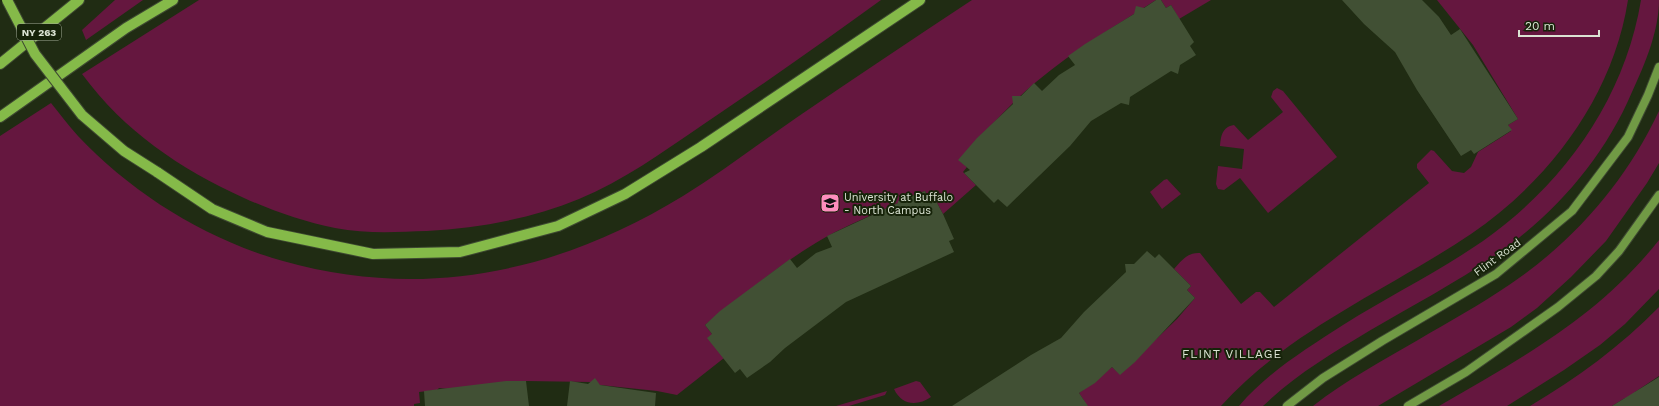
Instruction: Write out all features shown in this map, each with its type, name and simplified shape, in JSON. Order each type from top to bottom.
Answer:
[{"type":"main road","points":[[6,0],[35,54],[82,115],[124,151],[212,209],[267,232],[373,254],[460,252],[558,226],[625,194],[701,147],[920,0]]},
{"type":"main road","name":"NY 263","points":[[0,64],[78,0]]},
{"type":"main road","points":[[0,116],[126,28],[173,0]]},
{"type":"street","name":"Flint Road","points":[[1287,406],[1323,378],[1496,274],[1572,211],[1628,137],[1648,95],[1659,67]]},
{"type":"street","points":[[1408,406],[1466,372],[1558,307],[1596,276],[1619,250],[1659,195]]},
{"type":"shaded area","points":[[115,0],[143,0],[86,40],[82,30]]},
{"type":"shaded area","points":[[199,0],[881,0],[792,64],[642,166],[595,192],[542,212],[485,225],[446,230],[381,232],[335,228],[289,216],[244,198],[197,174],[176,161],[135,131],[116,114],[82,74]]},
{"type":"shaded area","points":[[972,0],[1156,0],[1094,39],[1050,70],[1006,110],[959,160],[967,167],[963,172],[976,185],[943,214],[935,199],[930,201],[925,191],[898,201],[898,203],[826,237],[794,257],[705,325],[712,334],[724,358],[677,395],[657,391],[600,385],[590,382],[526,381],[449,389],[439,388],[437,390],[419,392],[420,403],[414,404],[414,406],[0,406],[0,136],[51,103],[78,136],[122,177],[172,212],[198,227],[226,240],[254,252],[283,261],[336,273],[388,278],[439,278],[489,272],[539,261],[588,244],[636,222],[683,196],[726,168],[818,103]]},
{"type":"shaded area","points":[[1161,0],[1211,0],[1179,19],[1171,5],[1166,8]]},
{"type":"shaded area","points":[[1437,0],[1628,0],[1620,35],[1608,69],[1593,102],[1574,133],[1551,162],[1527,188],[1500,212],[1471,234],[1439,255],[1340,312],[1308,333],[1248,379],[1221,406],[1079,406],[1085,402],[1079,393],[1112,367],[1120,374],[1177,319],[1195,298],[1187,290],[1191,286],[1174,269],[1188,256],[1200,253],[1241,304],[1256,292],[1260,292],[1274,307],[1429,183],[1417,168],[1417,164],[1431,150],[1434,151],[1452,171],[1464,173],[1471,167],[1478,152],[1511,131],[1508,125],[1518,119],[1473,45]]},
{"type":"shaded area","points":[[1641,0],[1659,0],[1657,24],[1642,70],[1621,116],[1607,140],[1576,183],[1558,203],[1518,239],[1496,255],[1449,285],[1327,357],[1288,384],[1263,406],[1239,406],[1262,382],[1288,362],[1343,325],[1449,263],[1483,241],[1540,193],[1564,166],[1586,136],[1605,104],[1621,71],[1633,36]]},
{"type":"shaded area","points":[[1277,88],[1283,91],[1337,157],[1268,213],[1240,178],[1224,190],[1218,189],[1216,184],[1218,166],[1242,169],[1244,149],[1220,146],[1223,132],[1230,126],[1234,125],[1248,140],[1283,112],[1271,97],[1273,91]]},
{"type":"shaded area","points":[[1659,111],[1659,163],[1647,183],[1606,241],[1571,277],[1537,308],[1511,327],[1378,406],[1313,406],[1364,371],[1464,313],[1533,268],[1576,230],[1614,186],[1645,137]]},
{"type":"shaded area","points":[[1167,179],[1181,194],[1162,209],[1150,192]]},
{"type":"shaded area","points":[[1659,240],[1659,289],[1625,324],[1600,345],[1507,406],[1439,406],[1529,353],[1584,314],[1635,268]]},
{"type":"shaded area","points":[[1659,307],[1659,376],[1635,392],[1641,402],[1630,406],[1625,398],[1612,406],[1530,406],[1598,361]]},
{"type":"shaded area","points":[[916,381],[920,382],[931,397],[921,402],[911,403],[901,399],[897,395],[894,389]]},
{"type":"shaded area","points":[[887,391],[885,395],[849,406],[836,406]]},
{"type":"building","points":[[1156,0],[1161,0],[1166,8],[1171,5],[1194,42],[1190,46],[1196,55],[1180,65],[1178,74],[1171,71],[1130,97],[1129,105],[1121,103],[1091,121],[1070,146],[1007,207],[998,199],[994,203],[964,173],[970,170],[958,160],[977,138],[1013,104],[1012,96],[1021,96],[1034,83],[1042,91],[1059,75],[1075,65],[1068,56],[1134,14],[1136,6],[1144,8]]},
{"type":"building","points":[[1342,0],[1422,0],[1439,17],[1451,35],[1460,29],[1518,119],[1508,125],[1512,130],[1474,154],[1471,150],[1461,156],[1417,90],[1395,52],[1364,24]]},
{"type":"building","points":[[925,191],[931,204],[935,199],[943,214],[954,239],[949,241],[954,252],[846,302],[785,348],[770,362],[747,378],[740,369],[735,373],[707,338],[712,334],[705,325],[720,311],[790,259],[797,268],[816,253],[832,247],[827,236],[898,203],[898,201]]},
{"type":"building","points":[[1147,251],[1155,258],[1159,254],[1191,286],[1187,290],[1195,298],[1135,362],[1120,375],[1112,367],[1095,383],[1079,393],[1088,406],[952,406],[1031,355],[1061,338],[1084,312],[1126,272],[1125,264],[1134,264]]},
{"type":"building","points":[[1659,377],[1659,406],[1612,406]]},
{"type":"building","points":[[595,378],[600,385],[656,393],[655,406],[567,406],[570,381],[588,384]]},
{"type":"building","points":[[506,381],[526,381],[529,406],[425,406],[424,391]]},
{"type":"place","name":"University at Buffalo - North Campus","points":[[830,203]]},
{"type":"district","name":"FLINT VILLAGE","points":[[1232,354]]}]
